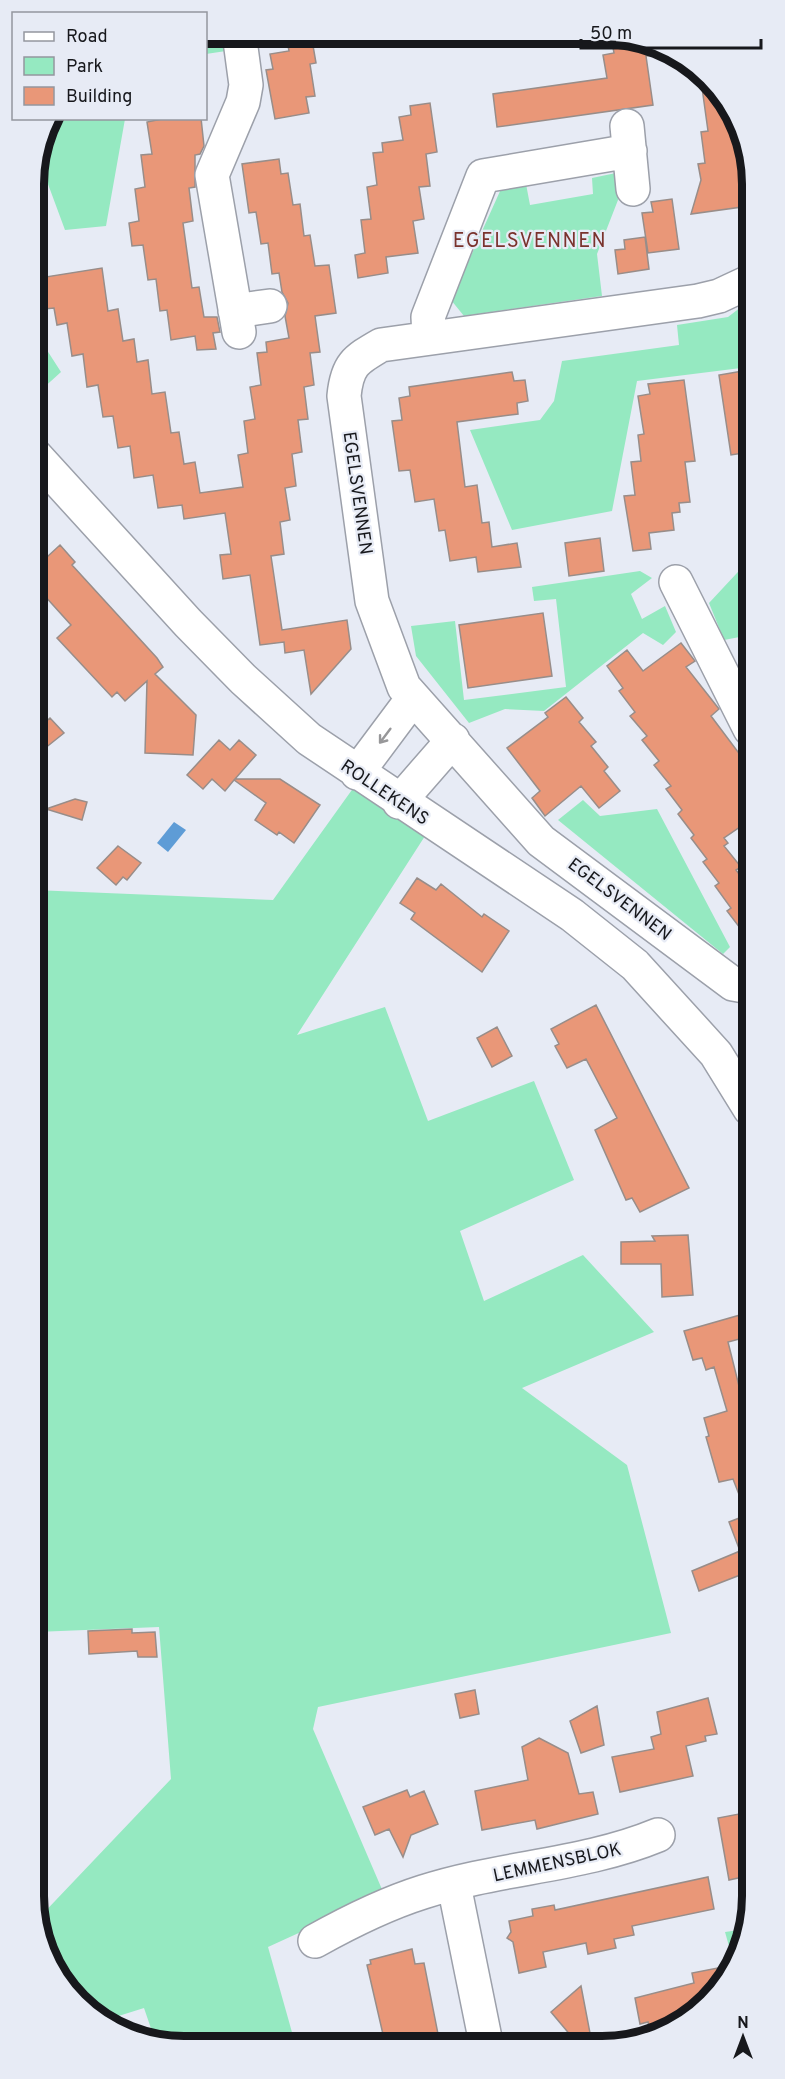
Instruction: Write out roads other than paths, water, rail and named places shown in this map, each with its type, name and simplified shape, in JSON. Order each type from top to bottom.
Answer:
[{"type":"street","points":[[240,44],[246,85],[243,102],[212,175],[237,321],[270,306]]},
{"type":"street","points":[[429,338],[430,311],[483,176],[628,138],[633,189]]},
{"type":"street","name":"EGELSVENNEN","points":[[742,285],[719,296],[698,301],[381,345],[353,362],[346,375],[344,396],[372,601],[398,673],[413,698],[541,841],[733,984],[742,986]]},
{"type":"street","name":"ROLLEKENS","points":[[44,465],[243,679],[309,739],[399,802],[572,915],[635,965],[716,1054],[741,1095]]},
{"type":"street","points":[[678,580],[740,681]]},
{"type":"street","points":[[357,773],[413,698]]},
{"type":"street","points":[[399,802],[453,740]]},
{"type":"street","name":"LEMMENSBLOK","points":[[315,1941],[376,1911],[423,1892],[623,1849],[658,1835]]},
{"type":"street","points":[[454,1885],[485,2036]]},
{"type":"water","points":[[174,822],[186,830],[168,852],[157,843]]},
{"type":"district","name":"EGELSVENNEN","points":[[530,240]]}]
